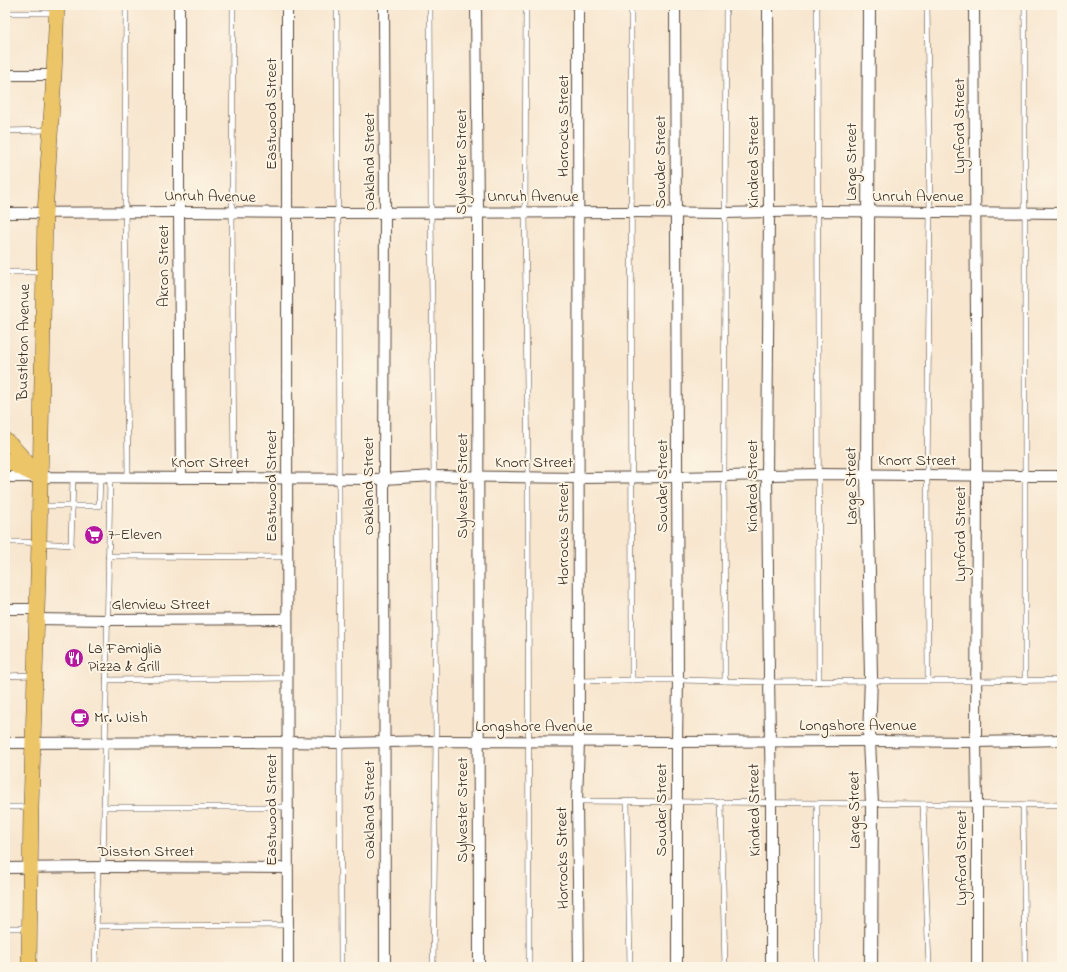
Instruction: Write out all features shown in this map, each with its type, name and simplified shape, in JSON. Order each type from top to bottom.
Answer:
[{"type":"main road","name":"Bustleton Avenue","points":[[29,967],[32,743],[39,544],[45,213],[57,9]]},
{"type":"main road","points":[[5,440],[40,478]]},
{"type":"main road","points":[[5,460],[40,478]]},
{"type":"street","name":"Akron Street","points":[[179,5],[181,478]]},
{"type":"street","name":"Eastwood Street","points":[[287,5],[288,213],[286,678],[288,967]]},
{"type":"street","name":"Oakland Street","points":[[384,5],[385,967]]},
{"type":"street","name":"Sylvester Street","points":[[476,5],[478,212],[479,967]]},
{"type":"street","name":"Horrocks Street","points":[[578,5],[579,742],[577,801],[579,967]]},
{"type":"street","name":"Souder Street","points":[[675,5],[678,477],[677,967]]},
{"type":"street","name":"Kindred Street","points":[[768,5],[770,212],[767,475],[771,803],[771,967]]},
{"type":"street","name":"Large Street","points":[[870,5],[867,476],[870,681],[869,741],[872,804],[871,967]]},
{"type":"street","name":"Lynford Street","points":[[974,5],[977,476],[977,967]]},
{"type":"street","points":[[5,75],[54,75]]},
{"type":"street","name":"Unruh Avenue","points":[[5,213],[725,213],[819,211],[1062,212]]},
{"type":"street","name":"Knorr Street","points":[[5,477],[384,479],[434,476],[478,478],[579,478],[819,474],[867,476],[1062,476]]},
{"type":"street","name":"Glenview Street","points":[[5,609],[36,614],[107,620],[287,619]]},
{"type":"street","name":"Longshore Avenue","points":[[5,743],[340,743],[385,741],[976,742],[1062,740]]},
{"type":"street","name":"Disston Street","points":[[5,868],[287,868]]},
{"type":"lane","points":[[126,5],[128,478]]},
{"type":"lane","points":[[233,5],[232,213],[234,478]]},
{"type":"lane","points":[[337,5],[341,967]]},
{"type":"lane","points":[[430,5],[436,741],[433,967]]},
{"type":"lane","points":[[526,5],[525,212],[528,478],[529,967]]},
{"type":"lane","points":[[631,5],[632,680]]},
{"type":"lane","points":[[725,681],[724,476],[726,5]]},
{"type":"lane","points":[[817,5],[819,211],[819,682]]},
{"type":"lane","points":[[927,5],[930,212],[927,476],[928,681]]},
{"type":"lane","points":[[1025,5],[1023,212],[1025,681]]},
{"type":"lane","points":[[5,13],[57,9]]},
{"type":"lane","points":[[5,131],[50,130]]},
{"type":"lane","points":[[5,272],[44,272]]},
{"type":"lane","points":[[5,542],[71,545],[73,477]]},
{"type":"lane","points":[[39,506],[99,506],[105,478]]},
{"type":"lane","points":[[95,967],[96,926],[104,807],[108,556],[105,478]]},
{"type":"lane","points":[[108,556],[287,557]]},
{"type":"lane","points":[[5,676],[35,675]]},
{"type":"lane","points":[[106,680],[286,678]]},
{"type":"lane","points":[[579,681],[678,680],[819,682],[1062,680]]},
{"type":"lane","points":[[577,801],[1062,805]]},
{"type":"lane","points":[[627,801],[630,967]]},
{"type":"lane","points":[[722,802],[725,967]]},
{"type":"lane","points":[[816,803],[817,967]]},
{"type":"lane","points":[[923,804],[928,967]]},
{"type":"lane","points":[[1023,805],[1025,967]]},
{"type":"lane","points":[[5,807],[31,807]]},
{"type":"lane","points":[[104,807],[287,807]]},
{"type":"lane","points":[[96,926],[287,925]]},
{"type":"lane","points":[[5,928],[29,928]]},
{"type":"place","name":"7-Eleven","points":[[94,535]]},
{"type":"place","name":"La Famiglia Pizza & Grill","points":[[74,658]]},
{"type":"place","name":"Mr. Wish","points":[[80,718]]}]
